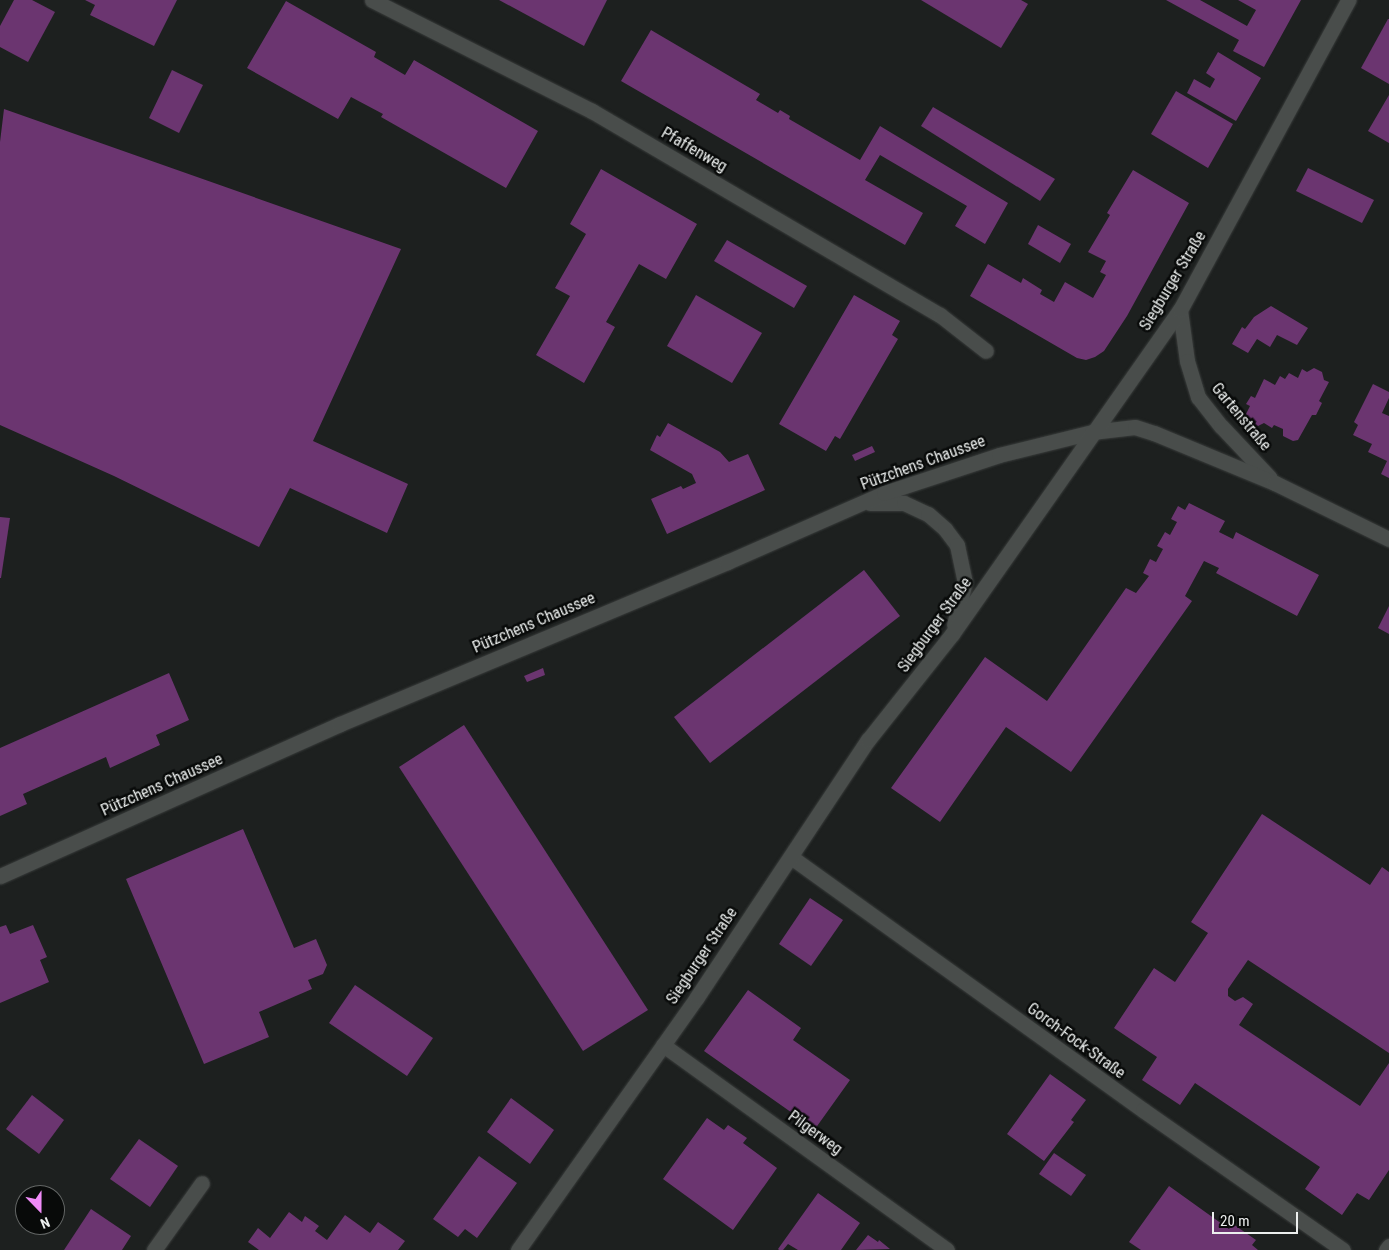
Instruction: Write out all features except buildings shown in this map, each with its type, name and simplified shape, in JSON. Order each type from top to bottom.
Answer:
[{"type":"street","name":"Pfaffenweg","points":[[372,0],[600,116],[940,315],[986,351]]},
{"type":"street","name":"Siegburger Straße","points":[[518,1250],[663,1045],[868,740],[952,634],[1092,432],[1180,310],[1348,0]]},
{"type":"street","name":"Gartenstraße","points":[[1180,310],[1187,361],[1198,397],[1221,426],[1275,483]]},
{"type":"street","name":"Gartenstraße","points":[[1092,432],[1135,428],[1162,436],[1275,483],[1389,538]]},
{"type":"street","name":"Pützchens Chaussee","points":[[0,876],[340,724],[884,493],[999,455],[1092,432]]},
{"type":"street","points":[[864,503],[904,503],[928,514],[945,528],[957,545],[965,582],[952,634]]},
{"type":"street","name":"Gorch-Fock-Straße","points":[[791,857],[1143,1110],[1343,1250]]},
{"type":"street","name":"Pilgerweg","points":[[663,1045],[948,1250]]},
{"type":"street","points":[[154,1250],[202,1183]]},
{"type":"street","points":[[1386,1250],[1389,1246]]}]
